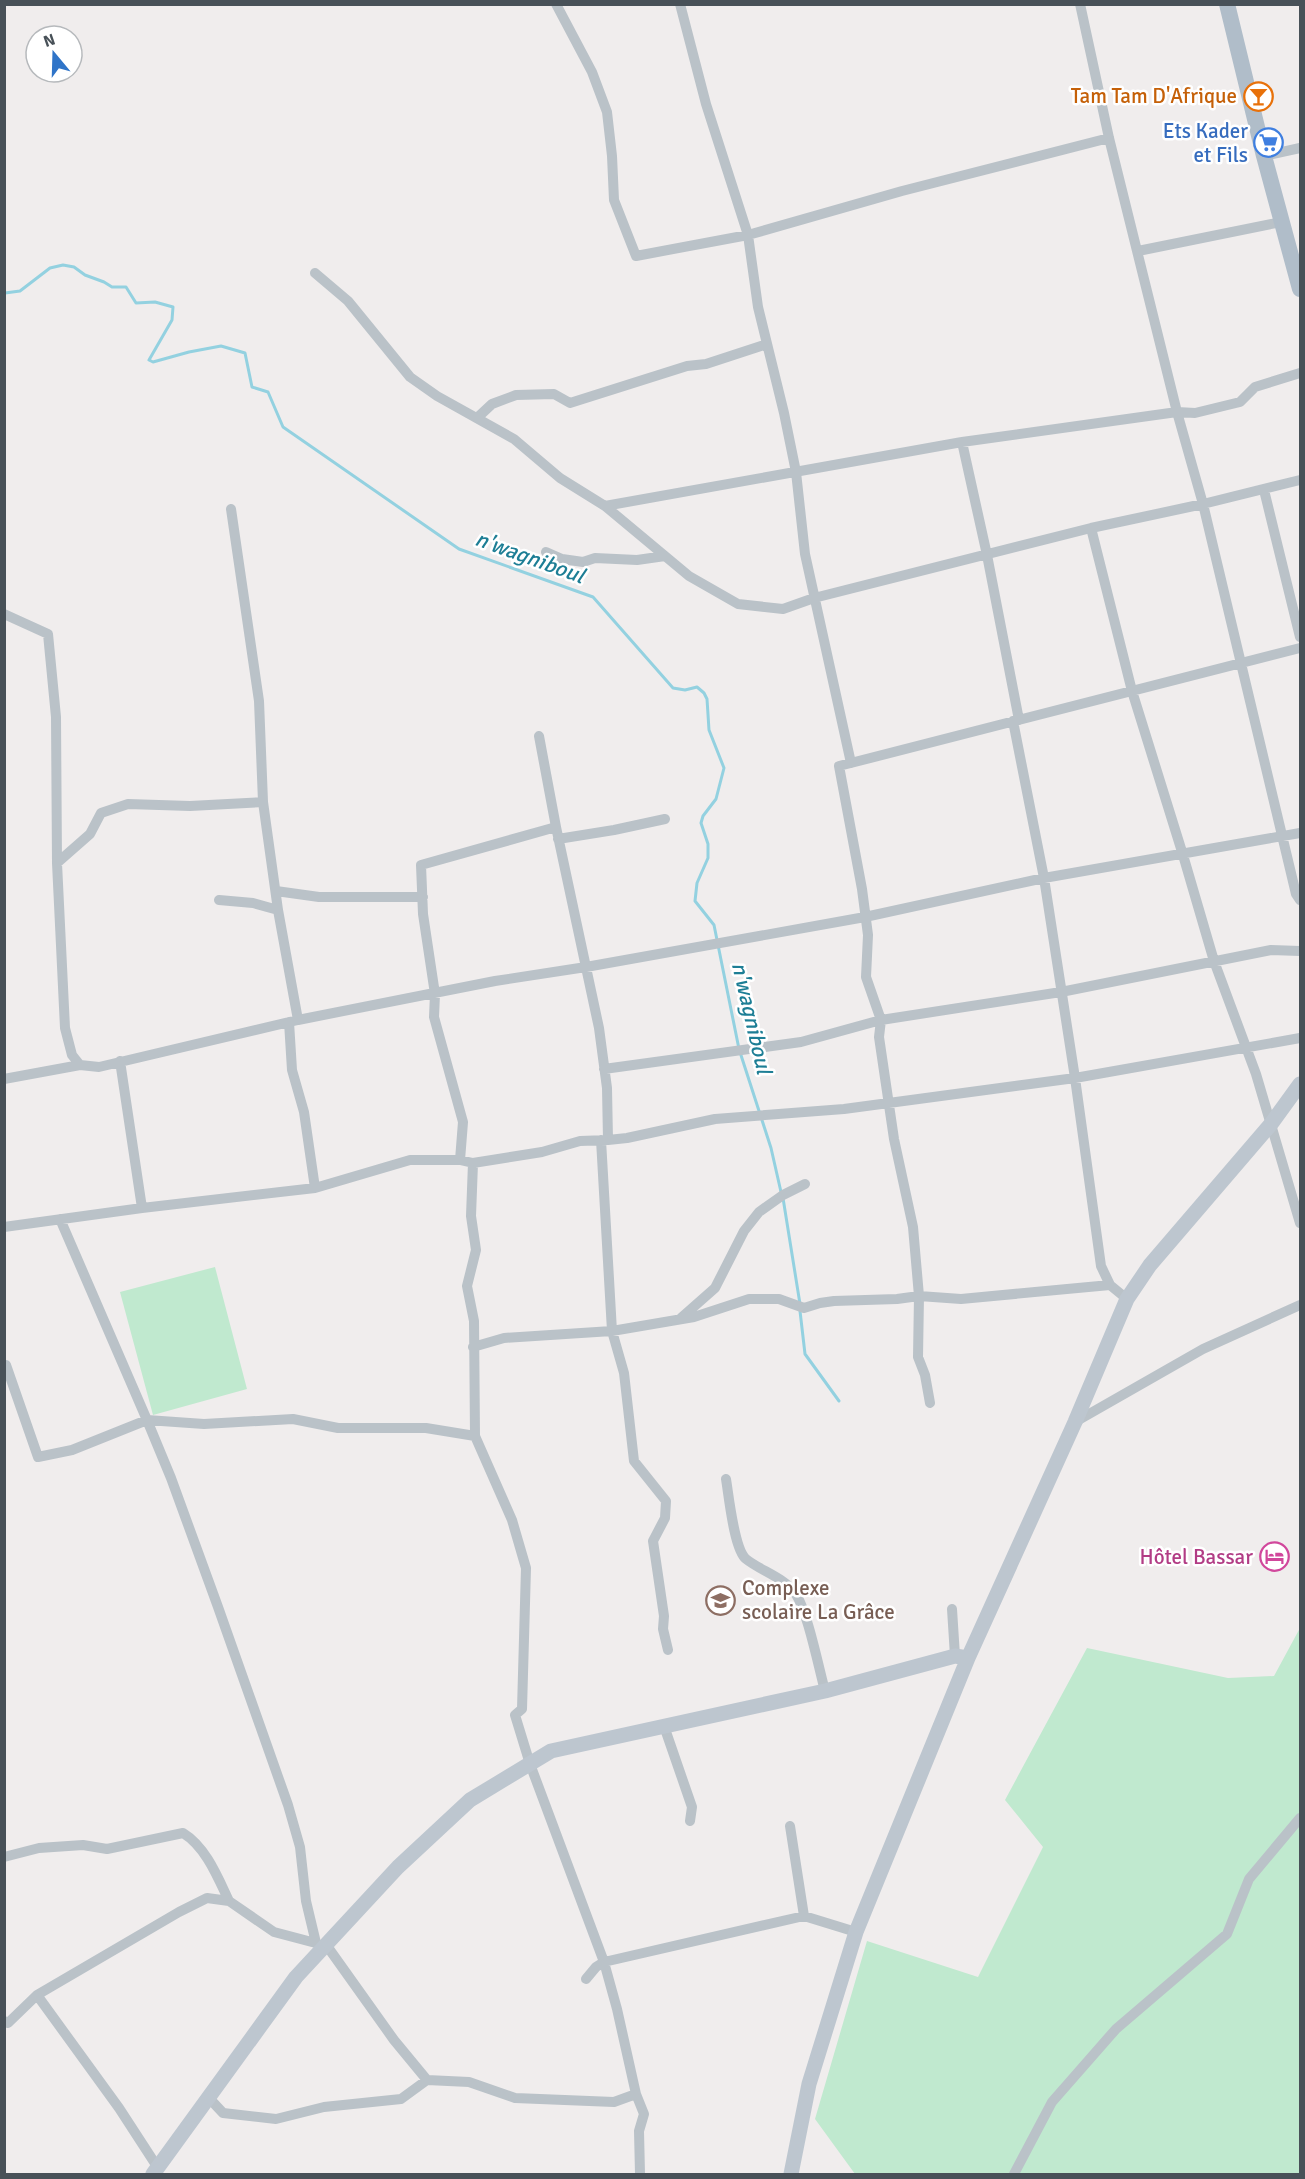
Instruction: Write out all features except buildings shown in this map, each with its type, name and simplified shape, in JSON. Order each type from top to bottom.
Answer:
[{"type":"main road","points":[[1227,4],[1264,156],[1300,289]]},
{"type":"main road","points":[[791,2175],[809,2084],[856,1932],[961,1657],[1075,1422],[1127,1299],[1150,1265],[1271,1124],[1300,1084]]},
{"type":"main road","points":[[155,2171],[321,1944],[398,1867],[470,1800],[551,1751],[825,1691],[961,1657]]},
{"type":"street","points":[[556,4],[592,72],[606,112],[612,156],[614,200],[636,256],[748,235],[902,191],[1109,138]]},
{"type":"street","points":[[680,4],[706,104],[748,235],[758,307],[796,472],[805,554],[813,598],[851,763]]},
{"type":"street","points":[[1080,4],[1109,138],[1177,412],[1203,504],[1281,836],[1296,894],[1300,900]]},
{"type":"street","points":[[1264,156],[1300,148]]},
{"type":"street","points":[[1138,251],[1281,222]]},
{"type":"street","points":[[315,273],[348,302],[410,377],[437,396],[514,439],[560,478],[605,506],[689,576],[738,604],[783,609],[813,598],[1091,528],[1300,480]]},
{"type":"street","points":[[477,418],[492,404],[516,395],[554,394],[570,403],[687,366],[706,364],[767,344]]},
{"type":"street","points":[[605,506],[962,442],[1177,412],[1195,413],[1240,402],[1255,387],[1300,373]]},
{"type":"street","points":[[962,442],[987,555],[1044,878],[1101,1266],[1110,1285],[1127,1299]]},
{"type":"street","points":[[1264,490],[1300,637]]},
{"type":"street","points":[[231,509],[259,701],[263,802],[293,1021],[292,1070],[304,1112],[315,1188]]},
{"type":"street","points":[[1091,528],[1132,691],[1184,855],[1214,961],[1271,1124],[1300,1223]]},
{"type":"street","points":[[546,552],[562,559],[583,562],[595,558],[637,560],[665,556]]},
{"type":"street","points":[[4,614],[15,617],[48,634],[56,717],[57,863],[65,1028],[72,1055],[80,1065]]},
{"type":"street","points":[[930,1403],[925,1375],[918,1358],[920,1296],[913,1227],[894,1139],[879,1037],[881,1020],[866,977],[868,935],[862,889],[838,766],[1300,648]]},
{"type":"street","points":[[539,736],[558,839],[599,1028],[604,1069],[612,1331],[624,1373],[634,1461],[666,1501],[665,1518],[653,1541],[664,1616],[663,1629],[669,1650]]},
{"type":"street","points":[[57,863],[90,834],[101,813],[128,804],[190,806],[263,802]]},
{"type":"street","points":[[558,839],[665,819]]},
{"type":"street","points":[[460,1160],[463,1122],[434,1017],[435,994],[423,914],[421,865],[556,827]]},
{"type":"street","points":[[4,1079],[80,1065],[99,1067],[293,1021],[495,981],[586,968],[865,917],[1044,878],[1300,833]]},
{"type":"street","points":[[276,891],[319,897],[423,897]]},
{"type":"street","points":[[219,900],[253,903],[278,910]]},
{"type":"street","points":[[604,1069],[801,1042],[881,1020],[1061,992],[1271,950],[1300,951]]},
{"type":"street","points":[[4,1227],[315,1188],[410,1160],[460,1160],[473,1163],[542,1152],[580,1141],[627,1138],[715,1119],[843,1109],[1075,1078],[1300,1038]]},
{"type":"street","points":[[120,1061],[142,1208]]},
{"type":"street","points":[[473,1163],[471,1216],[476,1250],[467,1286],[474,1322],[475,1436],[512,1520],[526,1568],[522,1709],[515,1715],[530,1764],[604,1962],[617,2009],[636,2094],[644,2114],[639,2131],[640,2175]]},
{"type":"street","points":[[678,1320],[715,1288],[744,1231],[759,1212],[783,1195],[805,1184]]},
{"type":"street","points":[[60,1219],[147,1420],[218,1607],[288,1805],[300,1847],[306,1901],[321,1944],[427,2080]]},
{"type":"street","points":[[473,1347],[504,1338],[612,1331],[678,1320],[749,1299],[779,1299],[804,1308],[834,1301],[920,1296],[961,1299],[1110,1285]]},
{"type":"street","points":[[1075,1422],[1203,1349],[1300,1305]]},
{"type":"street","points":[[5,1362],[38,1456],[72,1450],[147,1420],[204,1424],[293,1419],[338,1428],[426,1428],[475,1436]]},
{"type":"street","points":[[726,1479],[736,1542],[744,1558],[774,1576],[795,1593],[825,1691]]},
{"type":"street","points":[[952,1609],[961,1657]]},
{"type":"street","points":[[664,1726],[692,1807],[690,1821]]},
{"type":"street","points":[[1014,2175],[1052,2102],[1116,2029],[1227,1934],[1250,1879],[1300,1818]]},
{"type":"street","points":[[790,1826],[804,1916]]},
{"type":"street","points":[[4,1857],[39,1848],[83,1845],[107,1849],[183,1833],[202,1852],[217,1875],[229,1901]]},
{"type":"street","points":[[4,2021],[8,2023],[37,1995],[207,1898],[229,1901],[274,1932],[321,1944]]},
{"type":"street","points":[[586,1979],[596,1967],[604,1962],[804,1916],[856,1932]]},
{"type":"street","points":[[37,1995],[119,2108],[155,2171]]},
{"type":"street","points":[[209,2098],[223,2113],[276,2119],[324,2107],[401,2100],[427,2080],[469,2082],[515,2098],[614,2102],[636,2094]]},
{"type":"green space","points":[[215,1267],[247,1389],[153,1415],[120,1292]]},
{"type":"green space","points":[[1300,1628],[1300,2174],[855,2174],[815,2119],[867,1941],[978,1977],[1043,1847],[1005,1800],[1087,1648],[1228,1678],[1274,1676]]},
{"type":"waterway","name":"n'wagniboul","points":[[4,292],[20,291],[50,268],[63,265],[74,267],[85,275],[112,287],[126,287],[136,303],[155,302],[173,307],[172,320],[149,360],[153,362],[221,346],[245,353],[252,387],[268,392],[283,427],[459,549],[593,597],[673,688],[685,690],[697,687],[704,693],[707,699],[709,730],[724,768],[716,799],[703,816],[701,823],[708,844],[708,858],[697,883],[695,901],[714,925],[739,1049],[771,1148],[781,1192]]},
{"type":"waterway","name":"n'wagniboul","points":[[783,1198],[800,1304]]},
{"type":"waterway","name":"n'wagniboul","points":[[800,1311],[805,1354],[839,1401]]},
{"type":"place","name":"Tam Tam D'Afrique","points":[[1258,96]]},
{"type":"place","name":"Ets Kader et Fils","points":[[1269,143]]},
{"type":"place","name":"Hôtel Bassar","points":[[1274,1557]]},
{"type":"place","name":"Complexe scolaire La Grâce","points":[[721,1600]]}]
